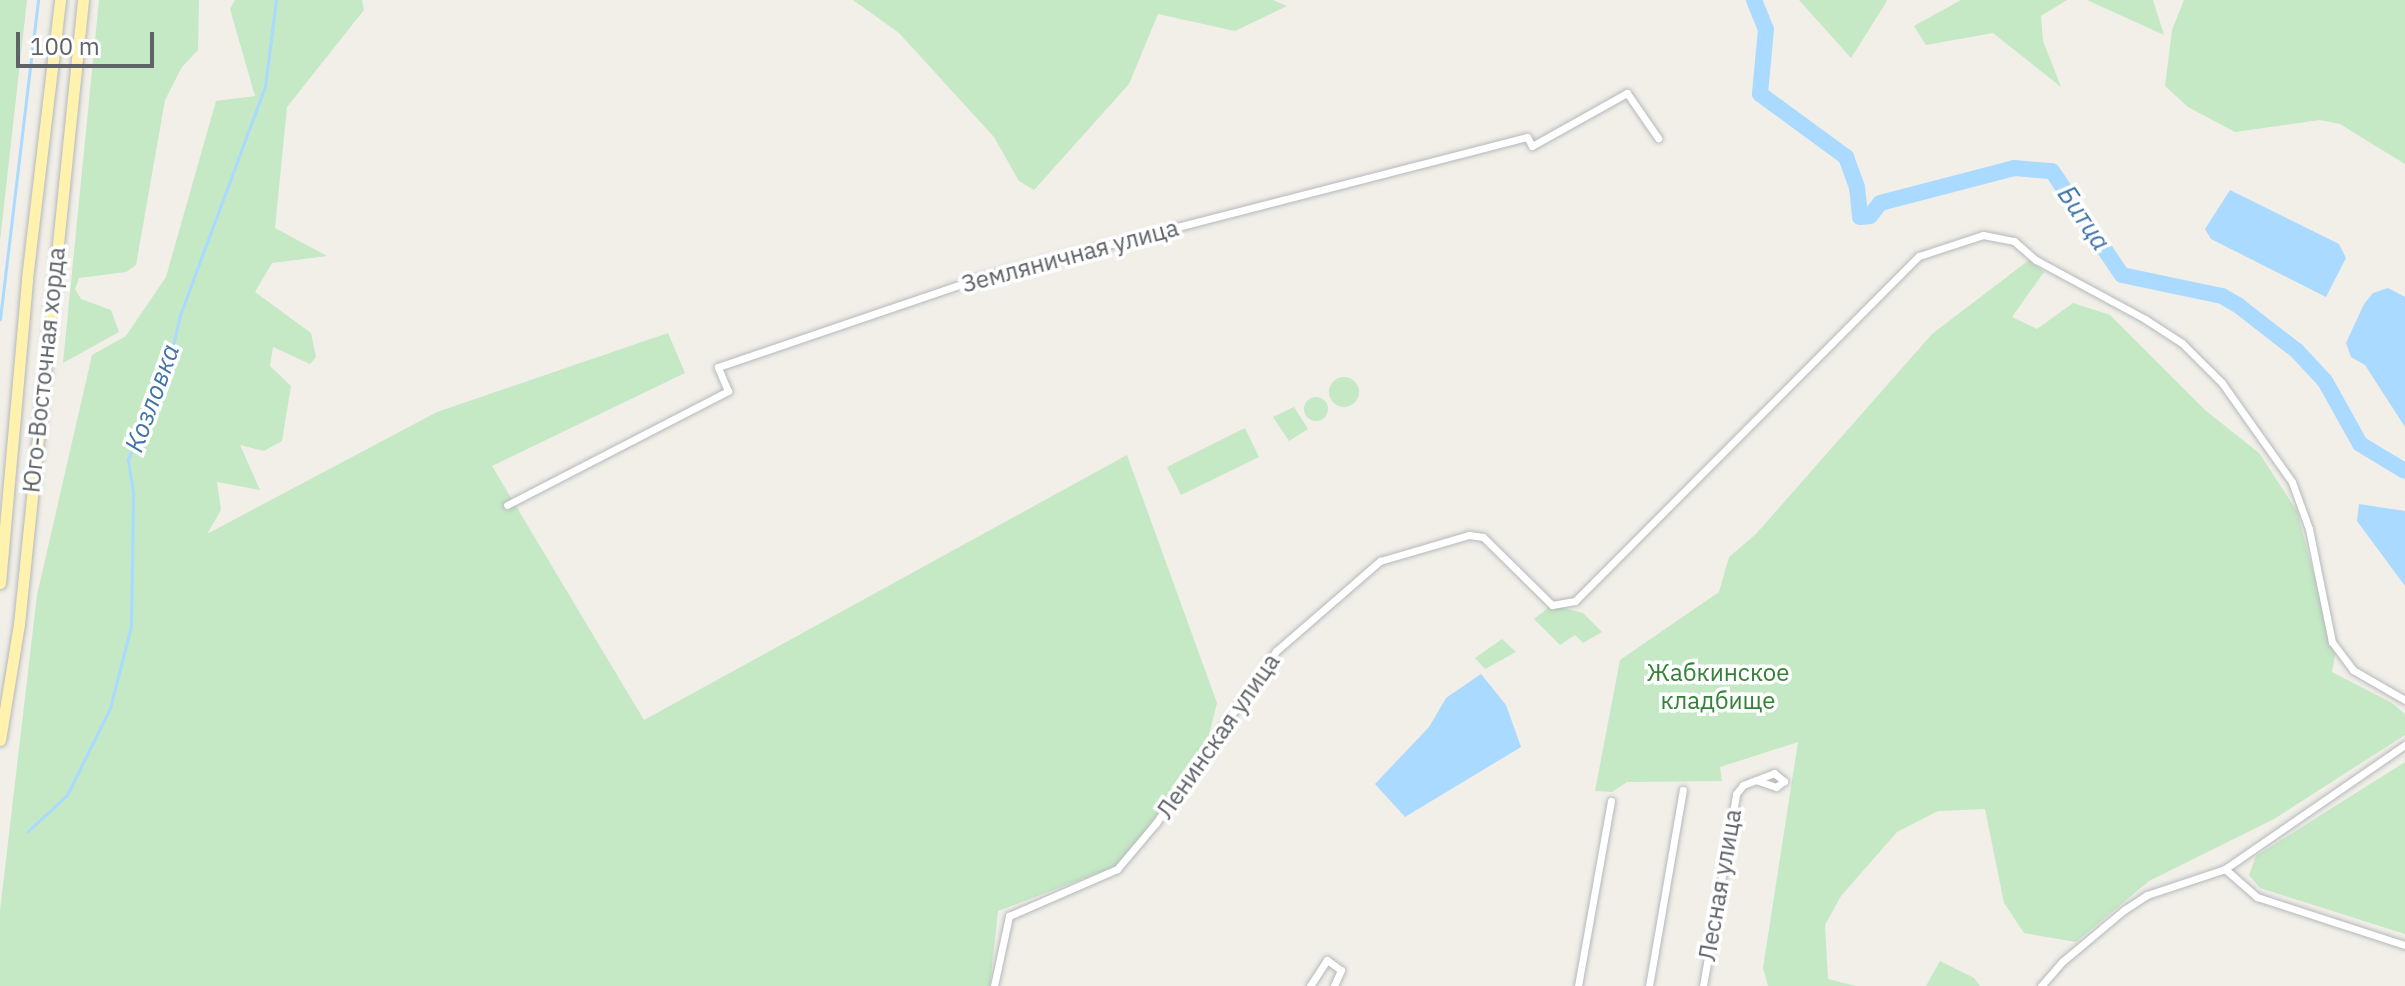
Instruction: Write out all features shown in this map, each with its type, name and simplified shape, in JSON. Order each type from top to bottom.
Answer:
[{"type":"main road","name":"Юго-Восточная хорда","points":[[0,583],[3,511],[60,0]]},
{"type":"main road","name":"Юго-Восточная хорда","points":[[0,740],[19,624],[83,0]]},
{"type":"main road","points":[[0,525],[3,511]]},
{"type":"street","name":"Земляничная улица","points":[[507,505],[728,391],[718,367],[983,277],[1527,137],[1532,146],[1627,93],[1658,138]]},
{"type":"street","name":"Ленинская улица","points":[[994,986],[1009,916],[1040,900],[1094,882],[1135,852],[1262,667],[1339,594],[1394,553],[1469,535],[1483,537],[1552,605],[1575,601],[1919,256],[1983,235],[2014,241],[2036,260],[2145,319],[2182,343],[2222,383],[2292,482],[2309,529],[2332,642],[2353,670],[2405,700]]},
{"type":"street","points":[[2041,986],[2063,961],[2124,910],[2147,895],[2225,869],[2405,745]]},
{"type":"street","name":"Лесная улица","points":[[1703,986],[1736,794],[1743,785],[1756,780]]},
{"type":"street","points":[[1649,986],[1683,790]]},
{"type":"street","points":[[1578,986],[1611,801]]},
{"type":"street","points":[[2225,869],[2257,897],[2405,945]]},
{"type":"street","points":[[1310,986],[1327,960],[1341,970],[1334,986]]},
{"type":"green space","points":[[0,0],[27,0],[0,241]]},
{"type":"green space","points":[[99,0],[199,0],[198,50],[182,67],[165,100],[136,265],[126,272],[79,278],[75,289],[81,299],[111,310],[119,332],[63,363]]},
{"type":"green space","points":[[235,0],[362,0],[364,10],[287,107],[275,228],[327,256],[272,263],[255,292],[311,333],[316,357],[310,364],[273,347],[270,366],[291,386],[282,441],[264,451],[240,445],[260,490],[217,482],[221,510],[207,534],[437,412],[668,333],[685,373],[492,466],[644,720],[1127,455],[1217,703],[1205,751],[1119,865],[998,911],[990,986],[0,986],[0,911],[37,595],[92,355],[126,336],[166,277],[216,101],[255,96],[230,9]]},
{"type":"green space","points":[[853,0],[1273,0],[1287,6],[1235,31],[1158,14],[1129,84],[1034,190],[1019,181],[994,137],[899,33]]},
{"type":"green space","points":[[1799,0],[1886,0],[1887,1],[1851,58]]},
{"type":"green space","points":[[1961,0],[2067,0],[2041,16],[2043,41],[2061,87],[1993,33],[1926,45],[1914,26]]},
{"type":"green space","points":[[2087,0],[2153,0],[2164,35]]},
{"type":"green space","points":[[2184,0],[2405,0],[2405,164],[2340,124],[2320,120],[2235,132],[2188,107],[2165,86],[2172,30]]},
{"type":"green space","name":"Жабкинское кладбище","points":[[2029,260],[2044,272],[2012,317],[2037,329],[2073,303],[2110,315],[2205,410],[2259,453],[2297,511],[2335,655],[2332,672],[2392,703],[2405,714],[2405,735],[2274,819],[2149,881],[2076,942],[2024,933],[2004,903],[1985,809],[1938,811],[1897,832],[1841,896],[1825,925],[1828,979],[1856,986],[1768,986],[1763,968],[1798,742],[1720,767],[1722,781],[1627,782],[1612,792],[1595,791],[1620,660],[1719,592],[1729,557],[1756,534],[1932,334]]},
{"type":"green space","points":[[1344,377],[1350,378],[1358,386],[1358,398],[1350,406],[1344,407],[1338,406],[1330,398],[1329,392],[1330,386],[1338,378]]},
{"type":"green space","points":[[1316,397],[1327,404],[1328,409],[1321,420],[1316,421],[1305,414],[1304,409],[1311,398]]},
{"type":"green space","points":[[1294,407],[1308,429],[1289,441],[1273,417]]},
{"type":"green space","points":[[1245,428],[1259,457],[1181,495],[1167,467]]},
{"type":"green space","points":[[1552,605],[1583,613],[1602,632],[1583,643],[1575,635],[1560,645],[1534,619]]},
{"type":"green space","points":[[1502,639],[1516,652],[1485,669],[1475,658]]},
{"type":"green space","points":[[2405,762],[2405,934],[2260,888],[2249,875],[2256,856]]},
{"type":"green space","points":[[1940,961],[1974,978],[1980,986],[1926,986]]},
{"type":"water","points":[[2230,190],[2339,244],[2346,258],[2326,297],[2211,239],[2205,229]]},
{"type":"water","points":[[2388,288],[2405,297],[2405,427],[2365,365],[2351,357],[2346,343],[2364,304],[2373,293]]},
{"type":"water","points":[[2359,504],[2405,511],[2405,586],[2357,521]]},
{"type":"water","points":[[1481,674],[1506,705],[1521,747],[1405,817],[1375,784],[1429,727],[1446,698]]},
{"type":"waterway","points":[[0,319],[38,0]]},
{"type":"waterway","name":"Козловка","points":[[28,831],[67,795],[110,708],[131,626],[133,492],[128,459],[167,371],[180,315],[265,86],[276,0]]},
{"type":"waterway","name":"Битца","points":[[1754,0],[1766,29],[1760,94],[1846,157],[1857,187],[1860,217],[1870,216],[1880,203],[2014,168],[2052,171],[2122,275],[2222,296],[2239,306],[2297,351],[2325,381],[2360,444],[2405,471]]}]
